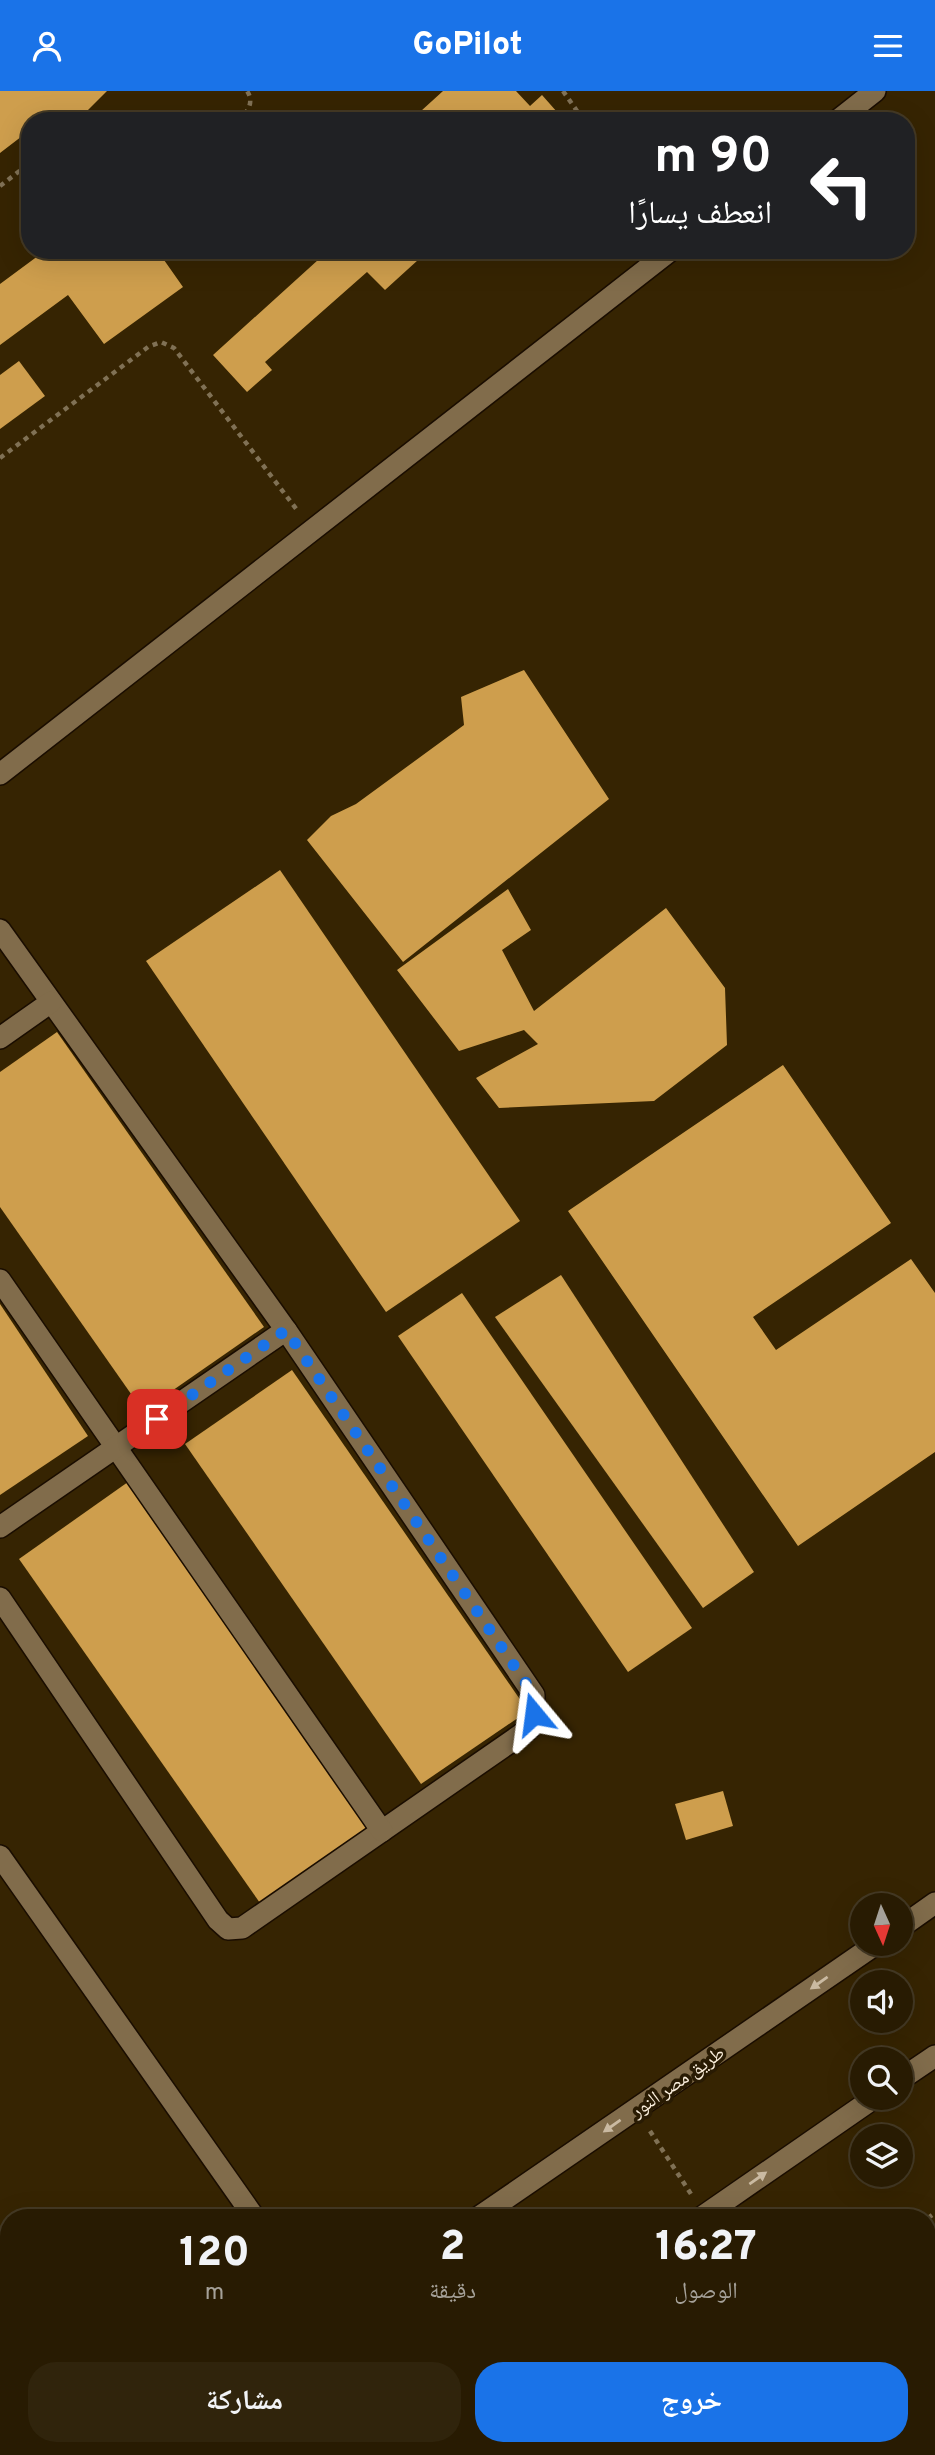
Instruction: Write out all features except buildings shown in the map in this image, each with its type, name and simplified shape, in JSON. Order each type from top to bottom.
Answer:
[{"type":"street","points":[[848,112],[875,91]]},
{"type":"street","points":[[0,774],[659,259]]},
{"type":"street","points":[[0,930],[286,1330],[534,1695],[534,1714],[529,1729],[242,1928],[228,1929],[218,1920],[0,1598]]},
{"type":"street","points":[[0,1038],[51,1002]]},
{"type":"street","points":[[0,1280],[114,1449],[382,1831]]},
{"type":"street","points":[[0,1527],[286,1330]]},
{"type":"street","points":[[0,1856],[248,2209]]},
{"type":"street","points":[[914,1918],[935,1903]]},
{"type":"street","name":"طريق مصر النور","points":[[491,2209],[857,1957]]},
{"type":"street","points":[[913,2071],[935,2056]]},
{"type":"street","points":[[713,2209],[857,2110]]},
{"type":"path","points":[[244,112],[250,104],[247,91]]},
{"type":"path","points":[[563,91],[578,112]]},
{"type":"path","points":[[0,185],[21,170]]},
{"type":"path","points":[[0,459],[148,347],[161,342],[168,343],[312,530]]},
{"type":"path","points":[[636,2109],[699,2209]]},
{"type":"route","points":[[157,1419],[286,1330],[534,1695],[534,1714]]}]
